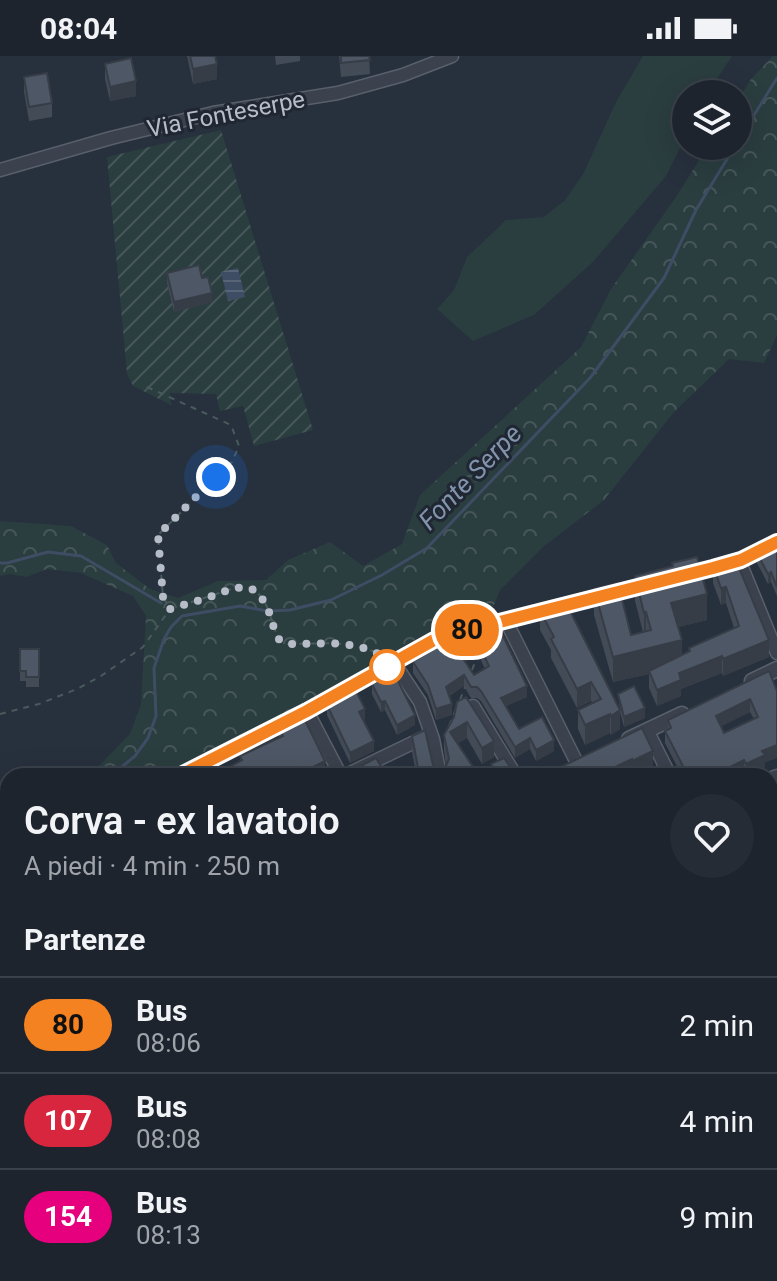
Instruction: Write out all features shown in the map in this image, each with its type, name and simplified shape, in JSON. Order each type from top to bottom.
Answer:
[{"type":"street","name":"Via Fonteserpe","points":[[0,170],[213,113],[338,93],[403,75],[452,56]]},
{"type":"street","points":[[195,768],[307,711],[434,640],[739,560],[777,542]]},
{"type":"street","points":[[739,560],[777,653]]},
{"type":"street","points":[[508,620],[577,763]]},
{"type":"street","points":[[394,663],[416,694],[431,733],[439,768]]},
{"type":"street","points":[[734,689],[777,669]]},
{"type":"street","points":[[473,706],[511,768]]},
{"type":"street","points":[[619,743],[692,709]]},
{"type":"street","points":[[307,711],[338,768]]},
{"type":"street","points":[[647,730],[666,768]]},
{"type":"street","points":[[359,768],[431,733]]},
{"type":"path","points":[[147,387],[231,425],[239,446],[232,462],[158,535],[163,597],[170,609]]},
{"type":"path","points":[[0,714],[39,704],[77,689],[143,647],[170,609],[241,586],[254,590],[268,607],[280,641],[288,644],[349,644],[373,651],[394,663]]},
{"type":"path","points":[[436,752],[486,636],[483,626]]},
{"type":"green space","points":[[643,56],[732,56],[716,80],[672,80],[674,160],[666,176],[594,261],[534,315],[473,341],[437,309],[454,290],[467,257],[506,220],[544,217],[565,200],[583,174],[616,102]]},
{"type":"green space","points":[[773,56],[777,56],[777,335],[764,363],[729,359],[674,412],[604,500],[543,547],[500,590],[490,615],[461,621],[420,637],[306,703],[176,768],[97,768],[130,734],[141,704],[146,616],[133,596],[81,573],[47,569],[27,577],[0,576],[0,521],[71,526],[107,545],[116,563],[150,589],[178,598],[218,581],[266,580],[288,560],[330,542],[363,566],[402,544],[420,495],[581,347],[611,289],[699,160],[752,160],[750,80]]},
{"type":"green space","points":[[221,130],[313,430],[254,446],[243,406],[220,411],[216,394],[170,393],[171,405],[133,386],[127,374],[107,157]]},
{"type":"water","points":[[238,268],[245,297],[228,301],[221,272]]},
{"type":"building","points":[[190,56],[215,56],[217,64],[193,69]]},
{"type":"building","points":[[341,56],[369,56],[370,60],[341,63]]},
{"type":"building","points":[[131,58],[136,81],[110,87],[105,64]]},
{"type":"building","points":[[47,73],[52,103],[29,107],[24,77]]},
{"type":"building","points":[[199,265],[202,278],[208,277],[212,293],[174,302],[167,273]]},
{"type":"building","points":[[777,543],[777,587],[771,572],[768,574],[757,553]]},
{"type":"building","points":[[697,557],[707,594],[671,603],[682,640],[613,657],[594,589],[618,583],[631,635],[651,630],[635,576]]},
{"type":"building","points":[[735,558],[769,640],[679,673],[681,680],[657,690],[649,671],[690,651],[689,648],[739,626],[726,587],[721,588],[713,566]]},
{"type":"building","points":[[564,599],[620,710],[585,725],[578,710],[601,699],[591,682],[577,689],[540,611]]},
{"type":"building","points":[[461,631],[471,647],[460,654],[474,675],[489,666],[480,647],[503,636],[527,686],[501,698],[519,729],[542,717],[554,740],[536,750],[530,738],[515,747],[481,691],[471,687],[464,675],[446,687],[452,704],[436,709],[428,685],[413,662]]},
{"type":"building","points":[[20,649],[39,649],[39,677],[26,677],[26,671],[20,671]]},
{"type":"building","points":[[769,671],[777,691],[777,745],[762,751],[765,755],[728,768],[684,768],[665,731],[671,728],[668,720]],"holes":[[[750,699],[758,717],[724,733],[716,716]]]},
{"type":"building","points":[[394,673],[415,715],[397,725],[372,684]]},
{"type":"building","points":[[634,686],[645,708],[624,717],[618,694]]},
{"type":"building","points":[[356,691],[365,709],[359,712],[374,741],[350,753],[327,705]]},
{"type":"building","points":[[466,697],[494,741],[482,748],[467,722],[450,732],[474,768],[441,768],[446,766],[449,759],[444,735],[454,717],[457,702]]},
{"type":"building","points":[[302,714],[325,761],[311,768],[228,768],[242,760],[240,756],[283,736],[278,726]]},
{"type":"building","points":[[642,728],[653,751],[613,768],[559,768]]},
{"type":"building","points":[[425,730],[433,765],[437,768],[418,768],[412,736]]},
{"type":"building","points":[[376,758],[382,768],[360,768]]},
{"type":"building","points":[[504,758],[511,768],[493,768],[491,764]]},
{"type":"waterway","name":"Fonte Serpe","points":[[752,118],[777,78]]},
{"type":"waterway","name":"Fonte Serpe","points":[[121,768],[135,756],[148,738],[156,716],[154,668],[171,627],[182,616],[240,606],[267,611],[290,610],[331,600],[427,548],[590,378],[664,278],[696,210],[726,160]]},
{"type":"waterway","name":"Fonte Serpe","points":[[0,563],[48,552],[81,556],[161,603]]},
{"type":"bus line","name":"80","points":[[195,768],[307,711],[434,640],[741,560],[777,542]]},
{"type":"route","points":[[216,477],[158,535],[163,597],[170,609],[233,588],[249,587],[268,607],[280,641],[288,644],[362,646],[394,663],[387,667]]}]
